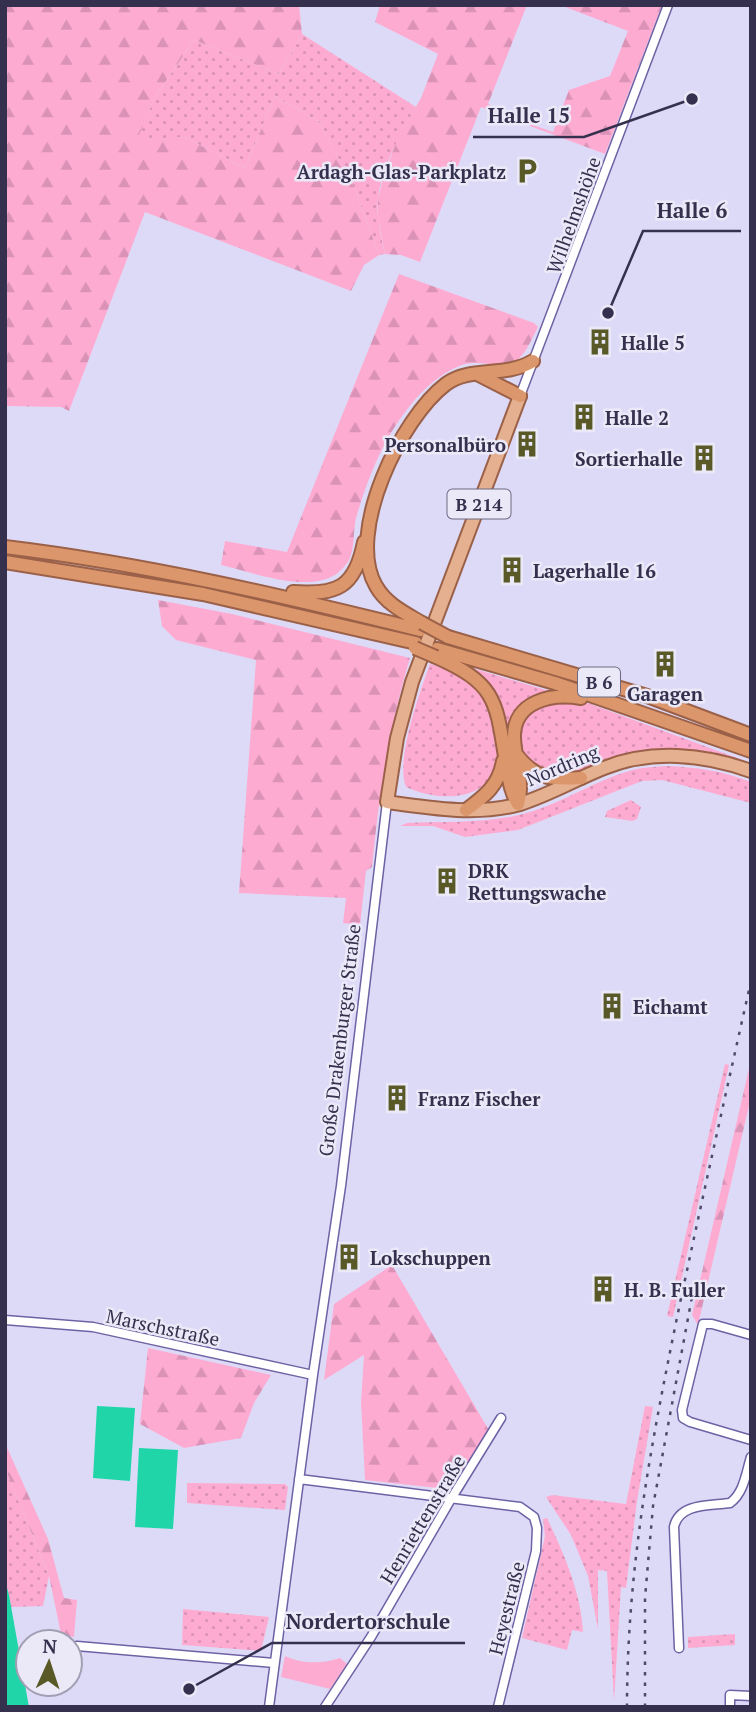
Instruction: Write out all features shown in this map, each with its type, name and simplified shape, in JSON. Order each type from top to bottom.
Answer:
[{"type":"highway","points":[[287,594],[326,593],[346,583],[356,569],[369,529],[373,504],[395,450],[428,401],[447,383],[459,377],[521,369],[533,361]]},
{"type":"highway","points":[[476,374],[520,396]]},
{"type":"highway","points":[[369,529],[369,570],[376,587],[387,600],[421,626]]},
{"type":"highway","points":[[5,547],[140,567],[287,594],[421,626]]},
{"type":"highway","name":"B 6","points":[[5,562],[102,576],[284,611],[397,639],[437,653],[555,683],[751,751]]},
{"type":"highway","name":"B 6","points":[[421,626],[448,637],[647,696],[751,735]]},
{"type":"highway","points":[[437,653],[478,680],[491,696],[510,754],[536,774],[562,779],[581,778]]},
{"type":"highway","name":"B 6","points":[[518,804],[521,786],[510,754],[520,718],[530,706],[542,698],[567,696],[630,708]]},
{"type":"highway","points":[[466,810],[485,797],[496,784],[510,754]]},
{"type":"main road","name":"Große Drakenburger Straße","points":[[387,802],[397,738],[409,691],[520,396]]},
{"type":"main road","name":"Nordring","points":[[387,802],[466,810],[518,804],[616,763],[665,756],[717,760],[751,771]]},
{"type":"street","name":"Wilhelmshöhe","points":[[520,396],[668,5]]},
{"type":"street","name":"Große Drakenburger Straße","points":[[269,1707],[341,1186],[387,802]]},
{"type":"street","name":"Marschstraße","points":[[5,1320],[93,1327],[313,1375]]},
{"type":"street","points":[[751,1335],[703,1324],[682,1410],[683,1418],[690,1422],[751,1440]]},
{"type":"street","name":"Henriettenstraße","points":[[325,1707],[371,1637],[501,1418]]},
{"type":"street","points":[[679,1648],[674,1527],[676,1519],[680,1513],[689,1509],[730,1503],[735,1499],[740,1493],[751,1457]]},
{"type":"street","points":[[299,1479],[451,1499]]},
{"type":"street","name":"Heyestraße","points":[[451,1499],[520,1507],[534,1517],[537,1528],[536,1551],[498,1707]]},
{"type":"street","points":[[84,1647],[274,1663]]},
{"type":"street","points":[[730,1707],[730,1695],[751,1696]]},
{"type":"green space","points":[[5,5],[299,5],[302,34],[279,74],[194,40],[155,97],[137,140],[184,137],[245,168],[275,96],[319,122],[354,187],[379,255],[364,265],[351,291],[145,212],[69,411],[61,407],[5,406]]},
{"type":"green space","points":[[380,5],[527,5],[488,104],[523,120],[522,123],[481,107],[420,262],[401,255],[385,254],[378,219],[378,198],[398,138],[421,98],[438,54],[375,22]]},
{"type":"green space","points":[[560,5],[662,5],[605,154],[530,126],[553,132],[569,90],[610,76],[628,31]]},
{"type":"green space","points":[[302,34],[416,107],[393,151],[380,187],[378,213],[385,254],[379,255],[354,187],[319,122],[275,96],[245,168],[184,137],[136,141],[155,97],[194,40],[279,74]]},
{"type":"green space","points":[[399,274],[534,323],[538,327],[521,357],[515,361],[500,365],[468,363],[452,369],[433,382],[409,407],[389,435],[373,470],[356,518],[351,555],[337,574],[323,580],[294,582],[221,565],[225,541],[287,552]]},
{"type":"green space","points":[[158,600],[232,614],[410,658],[391,735],[372,867],[366,871],[360,925],[343,923],[346,898],[239,893],[256,660],[176,640],[162,626]]},
{"type":"green space","points":[[430,664],[457,674],[476,687],[487,701],[492,717],[499,753],[493,773],[485,784],[461,795],[419,792],[406,787],[403,775],[406,744]]},
{"type":"green space","points":[[475,669],[549,691],[532,698],[520,709],[516,788],[501,711],[495,697]]},
{"type":"green space","points":[[545,701],[582,701],[751,763],[751,766],[717,756],[665,750],[613,758],[564,774],[541,773],[522,757],[519,733],[532,710]]},
{"type":"green space","points":[[666,766],[709,770],[751,782],[751,803],[662,780],[642,781],[518,830],[465,837],[433,826],[400,826],[407,823],[515,816],[543,808],[616,775]]},
{"type":"green space","points":[[631,800],[641,807],[637,819],[632,821],[605,817],[607,811]]},
{"type":"green space","points":[[751,1060],[751,1097],[698,1325],[692,1315]]},
{"type":"green space","points":[[725,1064],[729,1065],[673,1317],[667,1316]]},
{"type":"green space","points":[[392,1265],[490,1432],[455,1490],[365,1480],[361,1402],[364,1355],[324,1380],[334,1304]]},
{"type":"green space","points":[[148,1348],[271,1375],[254,1403],[241,1438],[184,1448],[140,1424]]},
{"type":"green space","points":[[645,1406],[653,1407],[626,1588],[621,1587],[614,1701],[607,1571],[598,1570],[598,1629],[588,1576],[571,1535],[546,1497],[552,1495],[626,1504]]},
{"type":"green space","points":[[5,1443],[48,1539],[64,1598],[77,1600],[75,1628],[60,1628],[49,1576],[5,1468]]},
{"type":"green space","points":[[5,1468],[49,1576],[43,1606],[11,1607],[5,1581]]},
{"type":"green space","points":[[187,1483],[285,1484],[288,1487],[285,1510],[187,1503]]},
{"type":"green space","points":[[547,1518],[571,1574],[582,1617],[583,1632],[572,1630],[567,1650],[522,1638],[545,1536],[543,1519]]},
{"type":"green space","points":[[183,1609],[269,1617],[261,1651],[182,1645]]},
{"type":"green space","points":[[735,1634],[735,1645],[688,1648],[688,1637]]},
{"type":"green space","points":[[285,1656],[312,1662],[340,1658],[347,1664],[330,1689],[281,1677]]},
{"type":"shaded area","points":[[97,1406],[135,1408],[130,1481],[93,1478]]},
{"type":"shaded area","points":[[139,1448],[178,1450],[173,1529],[135,1527]]},
{"type":"shaded area","points":[[5,1581],[15,1628],[14,1698],[27,1698],[29,1707],[5,1707]]},
{"type":"railway","points":[[627,1707],[631,1604],[651,1453],[680,1303],[751,981]]},
{"type":"railway","points":[[645,1707],[645,1598],[653,1506],[694,1286]]},
{"type":"place","name":"Halle 15","points":[[692,99]]},
{"type":"place","name":"Ardagh-Glas-Parkplatz","points":[[527,171]]},
{"type":"place","name":"Halle 6","points":[[608,313]]},
{"type":"place","name":"Halle 5","points":[[600,342]]},
{"type":"place","name":"Halle 2","points":[[584,417]]},
{"type":"place","name":"Personalbüro","points":[[527,444]]},
{"type":"place","name":"Sortierhalle","points":[[704,458]]},
{"type":"place","name":"Lagerhalle 16","points":[[512,570]]},
{"type":"place","name":"Garagen","points":[[665,664]]},
{"type":"place","name":"DRK Rettungswache","points":[[447,881]]},
{"type":"place","name":"Eichamt","points":[[612,1006]]},
{"type":"place","name":"Franz Fischer","points":[[397,1098]]},
{"type":"place","name":"Lokschuppen","points":[[349,1257]]},
{"type":"place","name":"H. B. Fuller","points":[[603,1289]]},
{"type":"place","name":"Nordertorschule","points":[[189,1689]]}]
